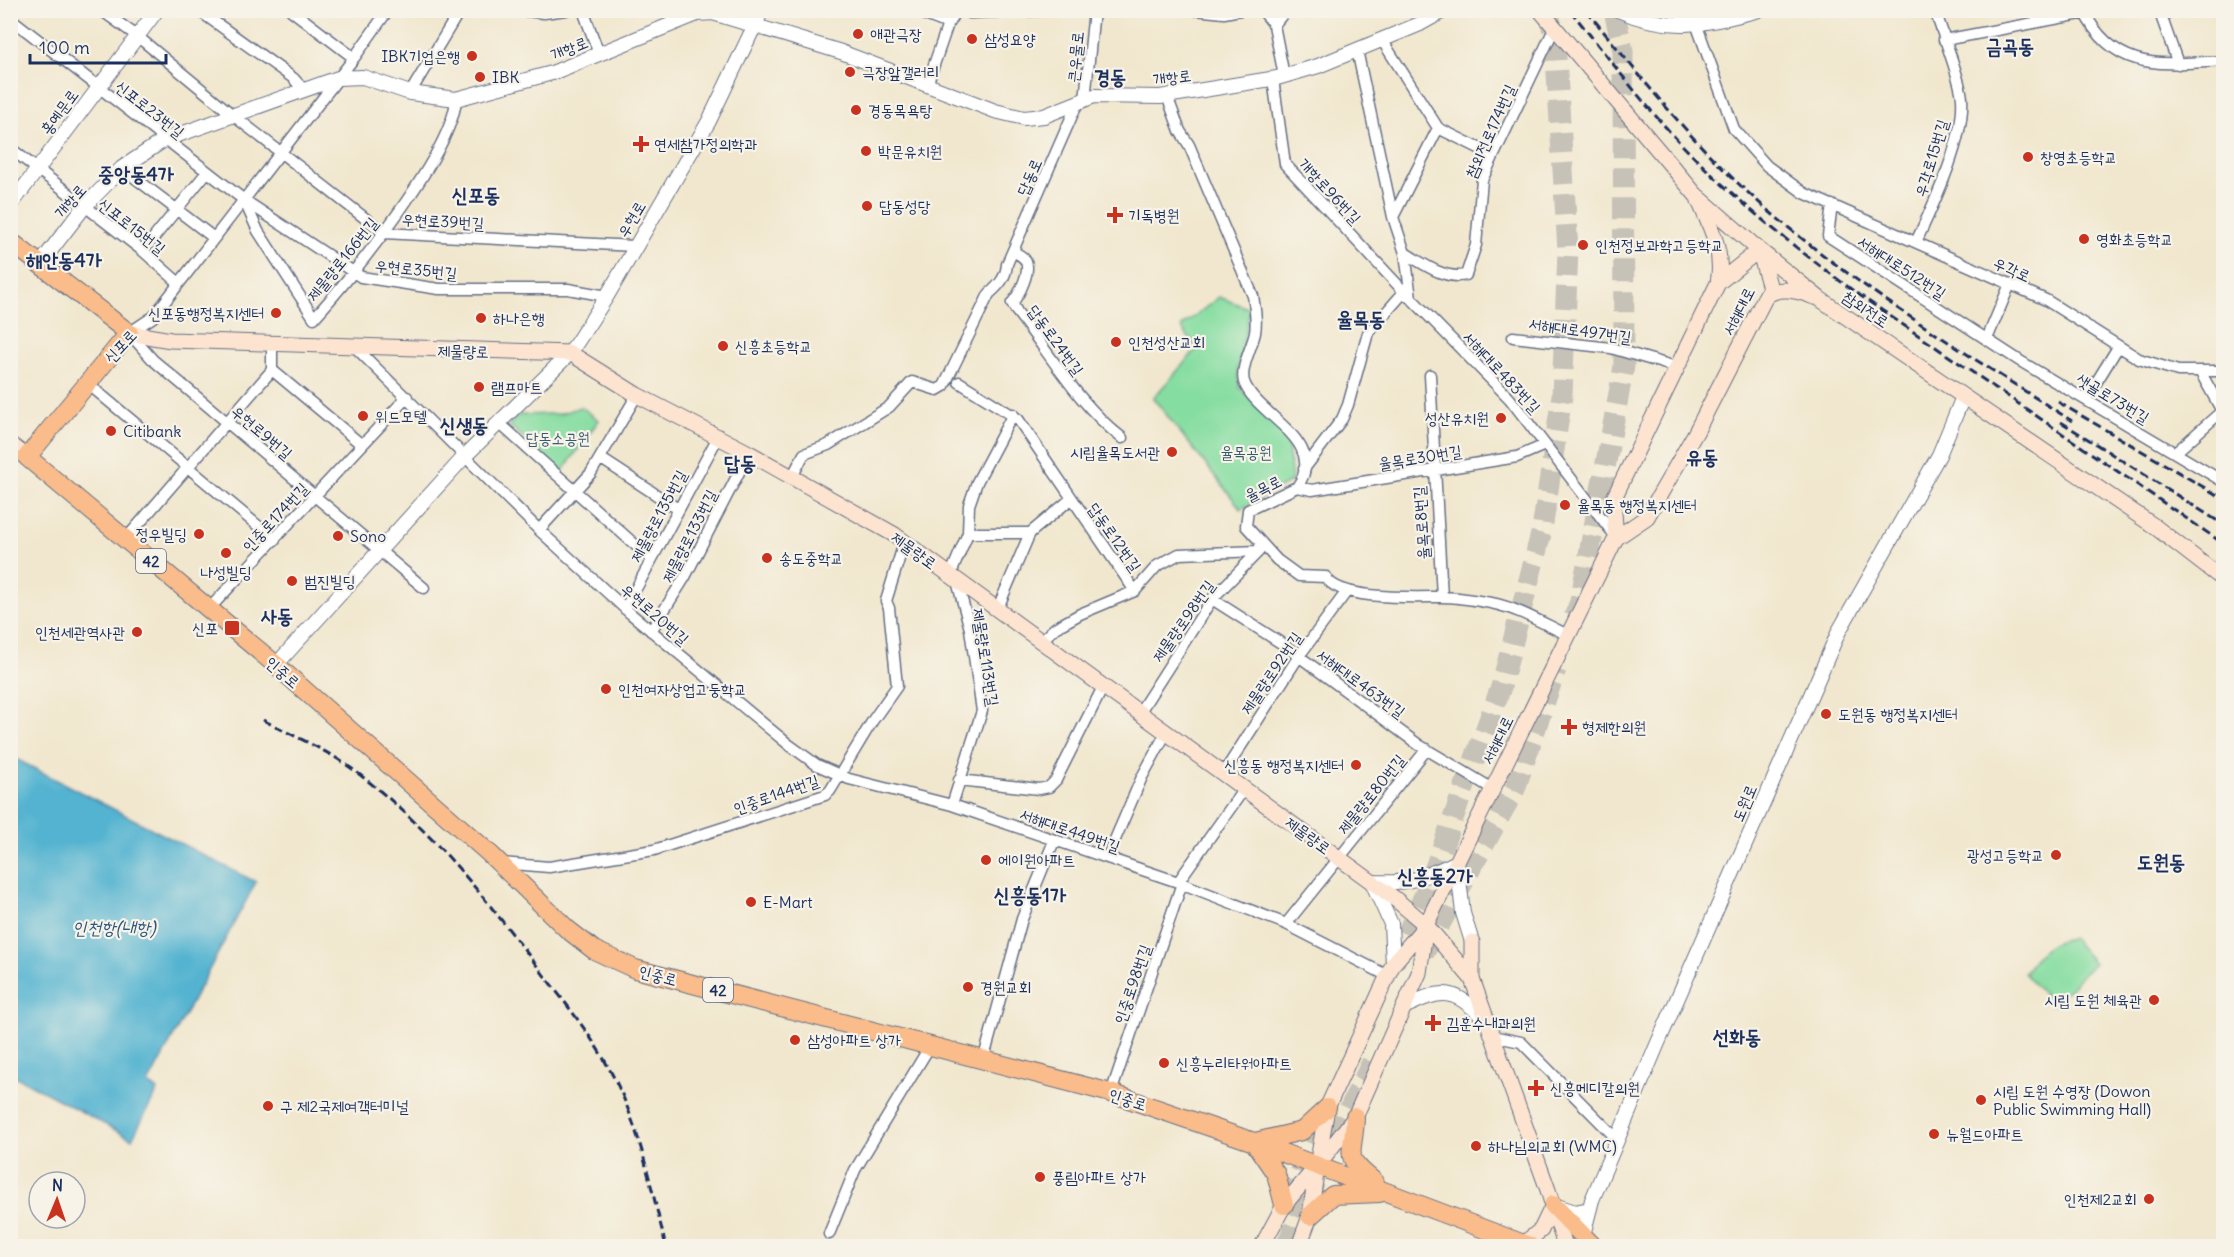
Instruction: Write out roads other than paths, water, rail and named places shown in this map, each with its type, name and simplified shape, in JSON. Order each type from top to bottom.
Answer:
[{"type":"main road","name":"참외전로","points":[[1540,10],[1696,195],[1759,250],[1820,299],[2170,538],[2223,580]]},
{"type":"main road","points":[[1696,195],[1718,247],[1721,266],[1718,283]]},
{"type":"main road","name":"제물량로","points":[[10,242],[129,333],[171,340],[570,353],[637,395],[748,453],[895,535],[1372,882],[1426,925],[1472,979],[1553,1205],[1565,1246]]},
{"type":"main road","name":"서해대로","points":[[1299,1246],[1310,1216],[1327,1108],[1391,970],[1426,925],[1616,538],[1647,517],[1696,432],[1770,288],[1759,250],[1718,283],[1676,367],[1613,500],[1616,538]]},
{"type":"main road","points":[[1756,312],[1767,295],[1779,291],[1803,292],[1820,299]]},
{"type":"main road","name":"신포로","points":[[27,457],[129,333]]},
{"type":"main road","name":"인중로","points":[[10,444],[276,665],[501,863],[567,929],[594,950],[635,969],[1111,1093],[1254,1142],[1526,1245]]},
{"type":"main road","name":"서해대로","points":[[1262,1246],[1284,1205],[1355,1118],[1419,973],[1426,925]]},
{"type":"main road","points":[[1472,942],[1472,979]]},
{"type":"main road","points":[[1284,1205],[1276,1174],[1254,1142],[1302,1131],[1327,1108]]},
{"type":"main road","points":[[1355,1118],[1349,1153],[1353,1165],[1388,1193]]},
{"type":"main road","points":[[1310,1216],[1333,1195],[1388,1193]]},
{"type":"main road","points":[[1526,1245],[1540,1230],[1553,1205],[1588,1241]]},
{"type":"street","name":"우현로39번길","points":[[101,10],[137,36],[279,152],[384,233],[634,246]]},
{"type":"street","name":"홍예문로","points":[[10,206],[158,10]]},
{"type":"street","points":[[198,10],[293,78],[304,90]]},
{"type":"street","points":[[291,10],[354,58]]},
{"type":"street","name":"신포로","points":[[129,333],[153,317],[354,58],[388,10]]},
{"type":"street","points":[[410,93],[460,10]]},
{"type":"street","points":[[517,10],[544,13],[566,10]]},
{"type":"street","points":[[583,10],[599,54]]},
{"type":"street","name":"우현로","points":[[276,665],[465,456],[570,353],[607,296],[634,246],[709,121],[762,10]]},
{"type":"street","points":[[913,10],[948,24]]},
{"type":"street","points":[[927,85],[948,24],[956,10]]},
{"type":"street","points":[[963,10],[970,13],[1056,10]]},
{"type":"street","points":[[1195,10],[1224,13],[1240,10]]},
{"type":"street","points":[[1262,10],[1274,25],[1286,10]]},
{"type":"street","name":"개항로","points":[[40,264],[84,207],[122,168],[164,140],[338,78],[363,77],[410,93],[456,99],[552,73],[704,12],[841,52],[927,85],[1024,118],[1044,116],[1094,96],[1167,96],[1278,77],[1318,66],[1382,40],[1424,15],[1445,10]]},
{"type":"street","points":[[1618,10],[1659,22],[1697,26],[1738,13],[1759,10]]},
{"type":"street","name":"우각로15번길","points":[[1916,242],[1941,188],[1960,120],[1962,98],[1935,10]]},
{"type":"street","points":[[1944,40],[2102,10]]},
{"type":"street","points":[[2159,10],[2178,64]]},
{"type":"street","points":[[2084,12],[2109,43],[2134,59],[2150,64],[2223,61]]},
{"type":"street","name":"큰우물로","points":[[1082,101],[1095,13]]},
{"type":"street","name":"신포로23번길","points":[[10,18],[243,200]]},
{"type":"street","name":"개항로96번길","points":[[1274,25],[1285,164],[1413,302]]},
{"type":"street","name":"우각로","points":[[1697,26],[1734,129],[1767,166],[1804,193],[2053,304],[2118,347],[2157,366],[2201,373],[2223,371]]},
{"type":"street","name":"참외전로174번길","points":[[1405,253],[1443,274],[1456,277],[1466,274],[1476,245],[1479,193],[1493,155],[1554,29]]},
{"type":"street","points":[[1382,40],[1438,128],[1493,155]]},
{"type":"street","points":[[1356,50],[1393,217],[1405,253],[1413,302]]},
{"type":"street","points":[[1167,96],[1180,131],[1189,145],[1253,296],[1256,314],[1255,333],[1243,375],[1245,384],[1257,400],[1298,439],[1303,454],[1304,469]]},
{"type":"street","name":"제물량로166번길","points":[[243,200],[258,231],[314,318],[354,273],[384,233],[445,135],[456,99]]},
{"type":"street","name":"답동로","points":[[792,477],[804,454],[828,445],[888,407],[912,382],[937,390],[944,386],[989,294],[1001,283],[1007,264],[1082,101]]},
{"type":"street","points":[[1393,217],[1438,128]]},
{"type":"street","name":"신포로15번길","points":[[10,148],[143,251],[179,283]]},
{"type":"street","points":[[122,168],[214,238]]},
{"type":"street","points":[[143,251],[207,172]]},
{"type":"street","name":"우현로35번길","points":[[243,200],[354,273],[373,280],[423,288],[568,289],[607,296]]},
{"type":"street","name":"서해대로512번길","points":[[1832,205],[1827,228],[1828,236],[1987,339]]},
{"type":"street","name":"답동로24번길","points":[[1013,251],[1025,259],[1028,267],[1019,293],[1012,303],[1017,312],[1070,385],[1103,423],[1122,438]]},
{"type":"street","points":[[1987,339],[2010,284]]},
{"type":"street","name":"율목로","points":[[1404,292],[1373,324],[1342,419],[1304,469],[1297,487],[1245,513],[1246,526],[1260,547],[1299,576],[1326,577],[1328,581],[1347,591],[1412,599],[1442,597],[1503,606],[1568,635]]},
{"type":"street","name":"서해대로483번길","points":[[1413,302],[1510,399],[1616,538]]},
{"type":"street","name":"우현로9번길","points":[[129,333],[153,360],[379,550]]},
{"type":"street","name":"서해대로497번길","points":[[1513,337],[1611,348],[1676,367]]},
{"type":"street","name":"샛골로73번길","points":[[1987,339],[2019,361],[2223,482]]},
{"type":"street","points":[[125,540],[272,370],[272,344]]},
{"type":"street","points":[[355,347],[465,456]]},
{"type":"street","points":[[2086,399],[2118,347]]},
{"type":"street","points":[[272,370],[362,445]]},
{"type":"street","points":[[2175,453],[2222,411],[2201,373]]},
{"type":"street","name":"율목로8번길","points":[[1430,375],[1433,471],[1442,597]]},
{"type":"street","name":"답동로12번길","points":[[959,382],[1018,419],[1135,591]]},
{"type":"street","points":[[87,383],[275,540]]},
{"type":"street","points":[[539,530],[600,458],[637,395]]},
{"type":"street","name":"인중로174번길","points":[[209,609],[407,397]]},
{"type":"street","name":"도원로","points":[[1588,1241],[1589,1209],[1839,631],[1939,455],[1963,397]]},
{"type":"street","points":[[954,579],[968,533],[969,505],[977,482],[1012,414]]},
{"type":"street","points":[[498,422],[651,559]]},
{"type":"street","name":"제물량로135번길","points":[[625,609],[718,437]]},
{"type":"street","name":"율목로30번길","points":[[1297,487],[1312,490],[1517,457],[1545,445]]},
{"type":"street","name":"제물량로133번길","points":[[651,631],[685,577],[748,453]]},
{"type":"street","name":"우현로20번길","points":[[465,456],[539,530],[625,609],[788,744],[817,765],[840,776]]},
{"type":"street","points":[[600,458],[678,509]]},
{"type":"street","name":"답동로12번길","points":[[1034,529],[1071,499]]},
{"type":"street","points":[[968,533],[1034,529],[997,610]]},
{"type":"street","name":"인중로144번길","points":[[501,863],[549,867],[654,850],[825,795],[840,776],[873,720],[897,686],[892,630],[886,601],[904,543]]},
{"type":"street","points":[[1040,642],[1055,628],[1080,614],[1135,591],[1157,566],[1179,554],[1260,547]]},
{"type":"street","name":"제물량로98번길","points":[[1139,713],[1212,599],[1260,547]]},
{"type":"street","points":[[379,550],[424,588]]},
{"type":"street","name":"제물량로113번길","points":[[951,805],[982,711],[970,629],[954,579]]},
{"type":"street","name":"제물량로92번길","points":[[1223,774],[1299,656],[1347,591]]},
{"type":"street","name":"서해대로463번길","points":[[1212,599],[1299,656],[1426,749],[1493,789]]},
{"type":"street","points":[[958,780],[1039,789],[1049,787],[1056,780],[1103,687]]},
{"type":"street","points":[[1107,858],[1142,777],[1166,733]]},
{"type":"street","name":"제물량로80번길","points":[[1339,858],[1426,749]]},
{"type":"street","name":"서해대로449번길","points":[[840,776],[951,805],[1180,882],[1286,924],[1391,970]]},
{"type":"street","name":"인중로98번길","points":[[1111,1093],[1180,882],[1244,789]]},
{"type":"street","points":[[983,1061],[1022,919],[1053,841]]},
{"type":"street","points":[[1286,924],[1339,858]]},
{"type":"street","points":[[1391,970],[1391,924],[1372,882],[1413,881],[1457,862],[1463,913],[1472,942]]},
{"type":"street","points":[[1404,1007],[1432,993],[1443,992],[1455,994],[1485,1018]]},
{"type":"street","points":[[1492,1036],[1521,1042],[1618,1140]]},
{"type":"street","points":[[829,1233],[855,1170],[930,1046]]},
{"type":"street","points":[[1553,1205],[1575,1212],[1589,1209]]},
{"type":"water","name":"인천항(내항)","points":[[10,756],[256,882],[148,1084],[158,1090],[132,1139],[11,1074]]},
{"type":"tunnel","points":[[1574,617],[1580,602],[1624,366],[1623,51],[1614,10]]},
{"type":"tunnel","points":[[1394,963],[1428,887],[1501,687],[1542,530],[1562,396],[1568,251],[1555,41],[1549,14]]},
{"type":"tunnel","points":[[1424,953],[1515,789],[1556,669]]},
{"type":"tunnel","points":[[1336,1137],[1373,1060]]},
{"type":"tunnel","points":[[1287,1201],[1325,1117]]},
{"type":"tunnel","points":[[1286,1246],[1315,1181]]},
{"type":"railway","points":[[1570,10],[1671,134],[1747,207],[1789,242],[1855,292],[2224,544]]},
{"type":"railway","points":[[1586,10],[1700,145],[1779,220],[1859,282],[2072,421]]},
{"type":"railway","points":[[2058,402],[2224,499]]},
{"type":"railway","points":[[2061,422],[2224,525]]},
{"type":"railway","points":[[263,720],[345,763],[406,814],[472,884],[565,1002],[595,1044],[622,1094],[644,1158],[666,1246]]},
{"type":"place","name":"애관극장","points":[[858,34]]},
{"type":"place","name":"삼성요양","points":[[972,39]]},
{"type":"place","name":"IBK기업은행","points":[[472,56]]},
{"type":"place","name":"극장앞갤러리","points":[[850,72]]},
{"type":"place","name":"IBK","points":[[480,77]]},
{"type":"place","name":"경동목욕탕","points":[[856,110]]},
{"type":"place","name":"연세참가정의학과","points":[[641,144]]},
{"type":"place","name":"박문유치원","points":[[866,151]]},
{"type":"place","name":"창영초등학교","points":[[2028,157]]},
{"type":"place","name":"답동성당","points":[[867,206]]},
{"type":"place","name":"기독병원","points":[[1115,215]]},
{"type":"place","name":"영화초등학교","points":[[2084,239]]},
{"type":"place","name":"인천정보과학고등학교","points":[[1583,245]]},
{"type":"place","name":"신포동행정복지센터","points":[[276,313]]},
{"type":"place","name":"하나은행","points":[[481,318]]},
{"type":"place","name":"인천성산교회","points":[[1116,342]]},
{"type":"place","name":"신흥초등학교","points":[[723,346]]},
{"type":"place","name":"램프마트","points":[[479,387]]},
{"type":"place","name":"위드모텔","points":[[363,416]]},
{"type":"place","name":"성산유치원","points":[[1501,418]]},
{"type":"place","name":"Citibank","points":[[111,431]]},
{"type":"place","name":"시립율목도서관","points":[[1172,452]]},
{"type":"place","name":"율목동 행정복지센터","points":[[1565,505]]},
{"type":"place","name":"정우빌딩","points":[[199,534]]},
{"type":"place","name":"Sono","points":[[338,536]]},
{"type":"place","name":"나성빌딩","points":[[226,553]]},
{"type":"place","name":"송도중학교","points":[[767,558]]},
{"type":"place","name":"범진빌딩","points":[[292,581]]},
{"type":"place","name":"신포","points":[[232,628]]},
{"type":"place","name":"인천세관역사관","points":[[137,632]]},
{"type":"place","name":"인천여자상업고둥학교","points":[[606,689]]},
{"type":"place","name":"도원동 행정복지센터","points":[[1826,714]]},
{"type":"place","name":"형제한의원","points":[[1569,727]]},
{"type":"place","name":"신흥동 행정복지센터","points":[[1356,765]]},
{"type":"place","name":"광성고등학교","points":[[2056,855]]},
{"type":"place","name":"에이원아파트","points":[[986,860]]},
{"type":"place","name":"E-Mart","points":[[751,902]]},
{"type":"place","name":"경원교회","points":[[968,987]]},
{"type":"place","name":"시립 도원 체육관","points":[[2154,1000]]},
{"type":"place","name":"김훈수내과의원","points":[[1433,1023]]},
{"type":"place","name":"삼성아파트 상가","points":[[795,1040]]},
{"type":"place","name":"신흥누리타워아파트","points":[[1164,1063]]},
{"type":"place","name":"신흥메디칼의원","points":[[1536,1088]]},
{"type":"place","name":"시립 도원 수영장 (Dowon Public Swimming Hall)","points":[[1981,1100]]},
{"type":"place","name":"구 제2국제여객터미널","points":[[268,1106]]},
{"type":"place","name":"뉴월드아파트","points":[[1934,1134]]},
{"type":"place","name":"하나님의교회 (WMC)","points":[[1476,1146]]},
{"type":"place","name":"풍림아파트 상가","points":[[1040,1177]]},
{"type":"place","name":"인천제2교회","points":[[2149,1199]]},
{"type":"district","name":"금곡동","points":[[2010,45]]},
{"type":"district","name":"경동","points":[[1110,76]]},
{"type":"district","name":"중앙동4가","points":[[136,173]]},
{"type":"district","name":"신포동","points":[[476,194]]},
{"type":"district","name":"해안동4가","points":[[64,259]]},
{"type":"district","name":"율목동","points":[[1361,318]]},
{"type":"district","name":"신생동","points":[[464,424]]},
{"type":"district","name":"유동","points":[[1702,456]]},
{"type":"district","name":"답동","points":[[740,462]]},
{"type":"district","name":"사동","points":[[277,615]]},
{"type":"district","name":"도원동","points":[[2161,861]]},
{"type":"district","name":"신흥동2가","points":[[1435,875]]},
{"type":"district","name":"신흥동1가","points":[[1030,894]]},
{"type":"district","name":"선화동","points":[[1737,1036]]},
{"type":"park label","name":"답동소공원","points":[[558,438]]},
{"type":"park label","name":"율목공원","points":[[1246,452]]}]
